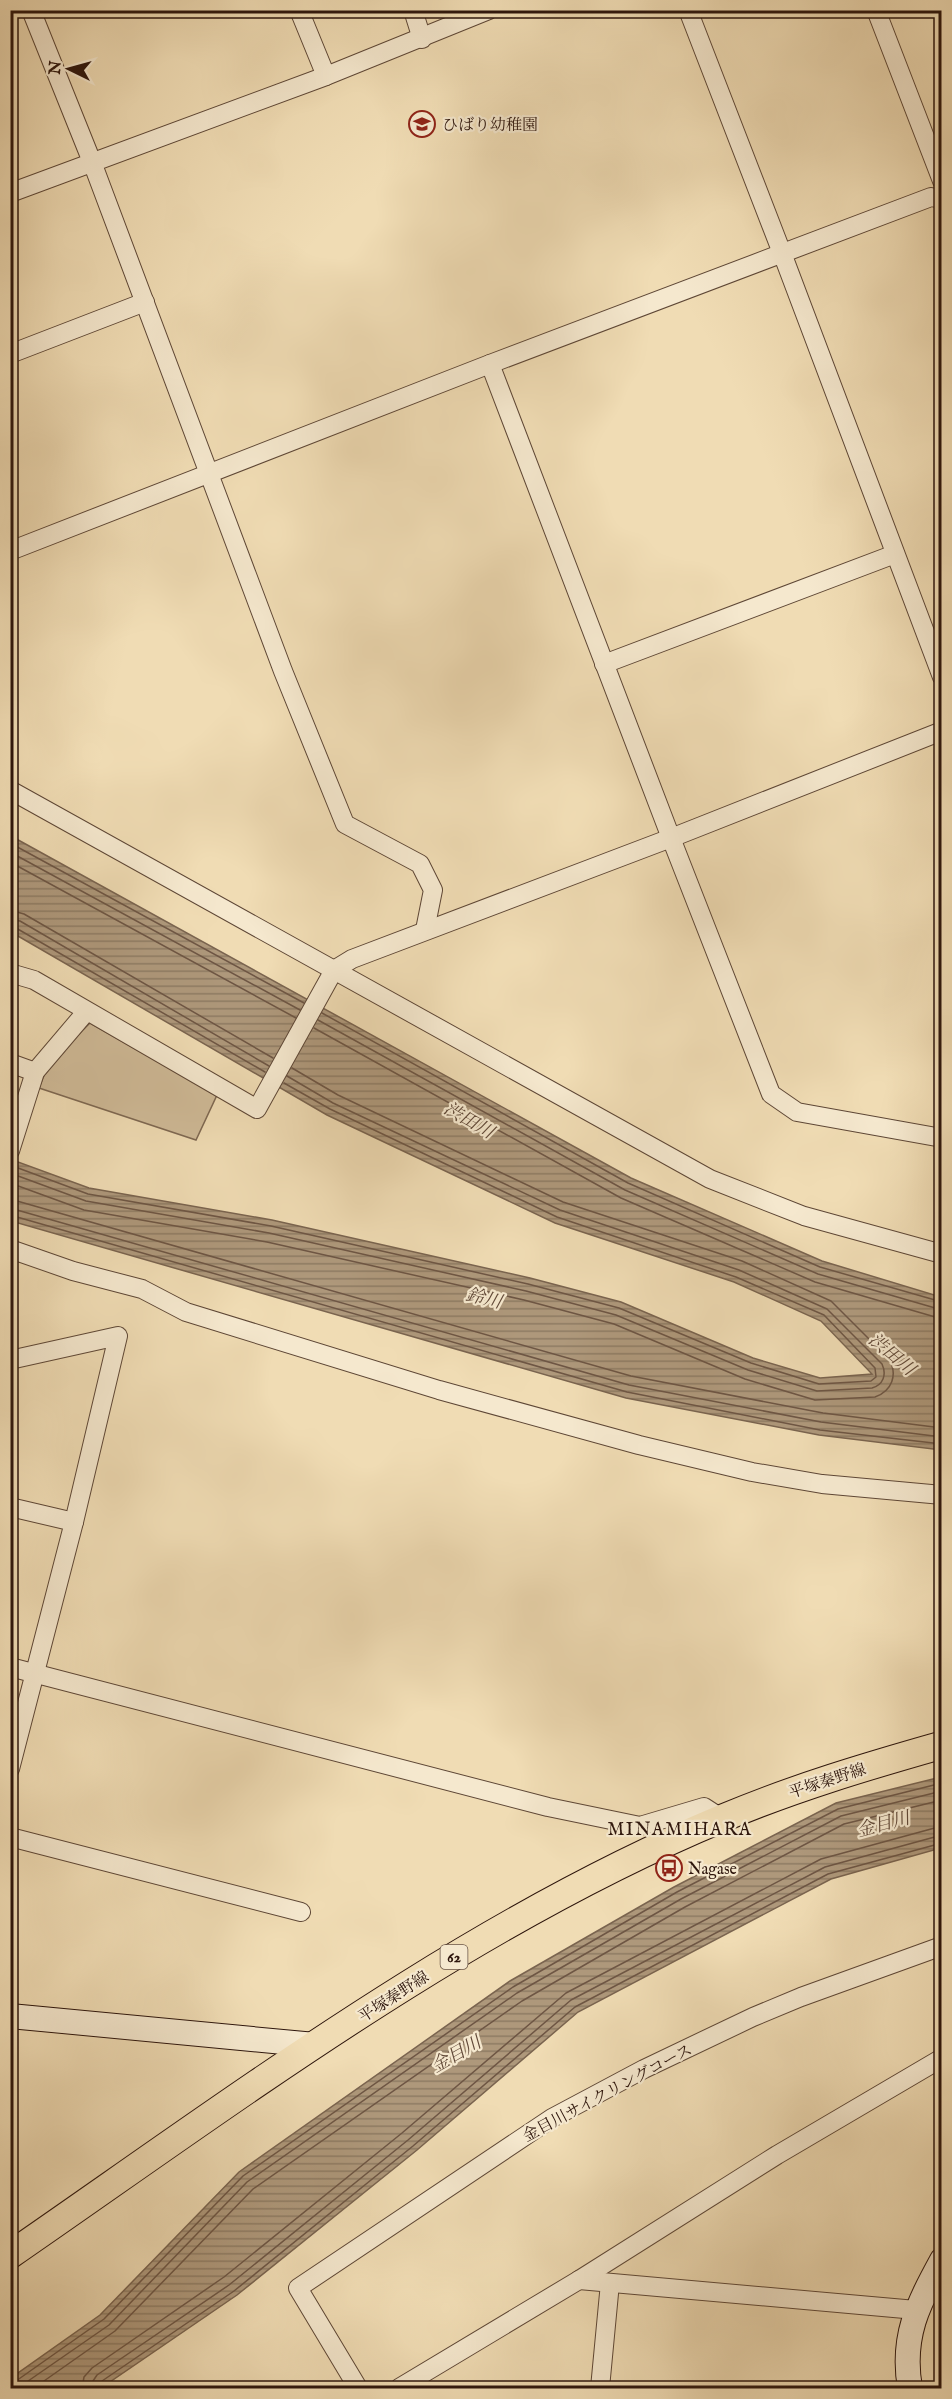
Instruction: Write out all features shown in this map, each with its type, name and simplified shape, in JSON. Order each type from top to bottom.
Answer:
[{"type":"main road","name":"平塚秦野線","points":[[10,2255],[315,2045],[476,1943],[578,1887],[721,1818],[813,1784],[942,1745]]},
{"type":"street","points":[[31,10],[92,162],[283,670],[345,825],[420,864],[433,890],[425,930]]},
{"type":"street","points":[[299,10],[326,76]]},
{"type":"street","points":[[412,10],[422,39]]},
{"type":"street","points":[[10,192],[326,76],[489,10]]},
{"type":"street","points":[[688,10],[942,677]]},
{"type":"street","points":[[876,10],[942,181]]},
{"type":"street","points":[[10,551],[782,253],[932,197],[942,199]]},
{"type":"street","points":[[10,354],[145,302]]},
{"type":"street","points":[[490,364],[771,1094],[797,1112],[942,1138]]},
{"type":"street","points":[[604,664],[895,554]]},
{"type":"street","points":[[10,973],[34,980],[257,1109],[334,970],[352,959],[671,838],[942,731]]},
{"type":"street","points":[[10,790],[710,1179],[804,1216],[942,1254]]},
{"type":"street","points":[[10,1151],[35,1072],[86,1012]]},
{"type":"street","points":[[10,1063],[35,1072]]},
{"type":"street","points":[[10,1249],[73,1271],[142,1289],[186,1312],[439,1390],[639,1445],[752,1472],[822,1484],[942,1496]]},
{"type":"street","points":[[10,1360],[118,1336],[74,1522],[10,1769]]},
{"type":"street","points":[[10,1507],[74,1522]]},
{"type":"street","points":[[10,1667],[548,1807],[640,1826],[704,1807],[721,1818]]},
{"type":"street","points":[[10,1837],[301,1912]]},
{"type":"street","name":"金目川サイクリングコース","points":[[358,2388],[297,2288],[507,2147],[572,2107],[753,2017],[801,1997],[942,1946]]},
{"type":"street","points":[[10,2016],[315,2045]]},
{"type":"street","points":[[399,2388],[579,2280],[777,2155],[942,2058]]},
{"type":"street","points":[[910,2388],[908,2350],[942,2260]]},
{"type":"street","points":[[579,2280],[927,2299]]},
{"type":"street","points":[[600,2388],[610,2283]]},
{"type":"shaded area","points":[[90,1023],[217,1095],[196,1140],[39,1088],[49,1063]]},
{"type":"water","points":[[11,836],[631,1178],[822,1261],[941,1297],[941,1450],[819,1435],[626,1398],[11,1221],[10,1159],[89,1188],[272,1220],[530,1278],[621,1302],[753,1358],[820,1378],[872,1374],[821,1321],[734,1282],[555,1223],[327,1115],[11,932]]},
{"type":"water","name":"金目川","points":[[941,1777],[941,1848],[831,1879],[578,2012],[417,2150],[237,2295],[101,2388],[11,2388],[11,2378],[100,2315],[239,2172],[510,1981],[674,1887],[836,1803]]},
{"type":"place","name":"ひばり幼稚園","points":[[422,124]]},
{"type":"place","name":"Nagase","points":[[669,1868]]},
{"type":"district","name":"MINAMIHARA","points":[[680,1829]]},
{"type":"water label","name":"渋田川","points":[[469,1120]]},
{"type":"water label","name":"鈴川","points":[[484,1298]]},
{"type":"water label","name":"渋田川","points":[[892,1354]]}]
